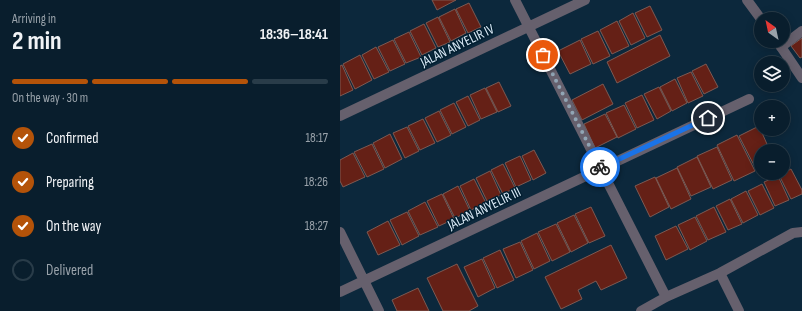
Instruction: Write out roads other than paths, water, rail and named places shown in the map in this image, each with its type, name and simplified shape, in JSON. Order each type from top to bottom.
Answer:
[{"type":"street","points":[[515,0],[666,297]]},
{"type":"street","name":"JALAN ANYELIR IV","points":[[340,116],[585,0]]},
{"type":"street","points":[[747,0],[755,12]]},
{"type":"street","points":[[790,38],[802,31]]},
{"type":"street","points":[[782,48],[802,78]]},
{"type":"street","name":"JALAN ANYELIR III","points":[[340,292],[749,99]]},
{"type":"street","points":[[340,232],[379,311]]},
{"type":"street","points":[[641,311],[666,297],[720,273],[793,234],[802,232]]},
{"type":"street","points":[[720,273],[739,311]]}]
